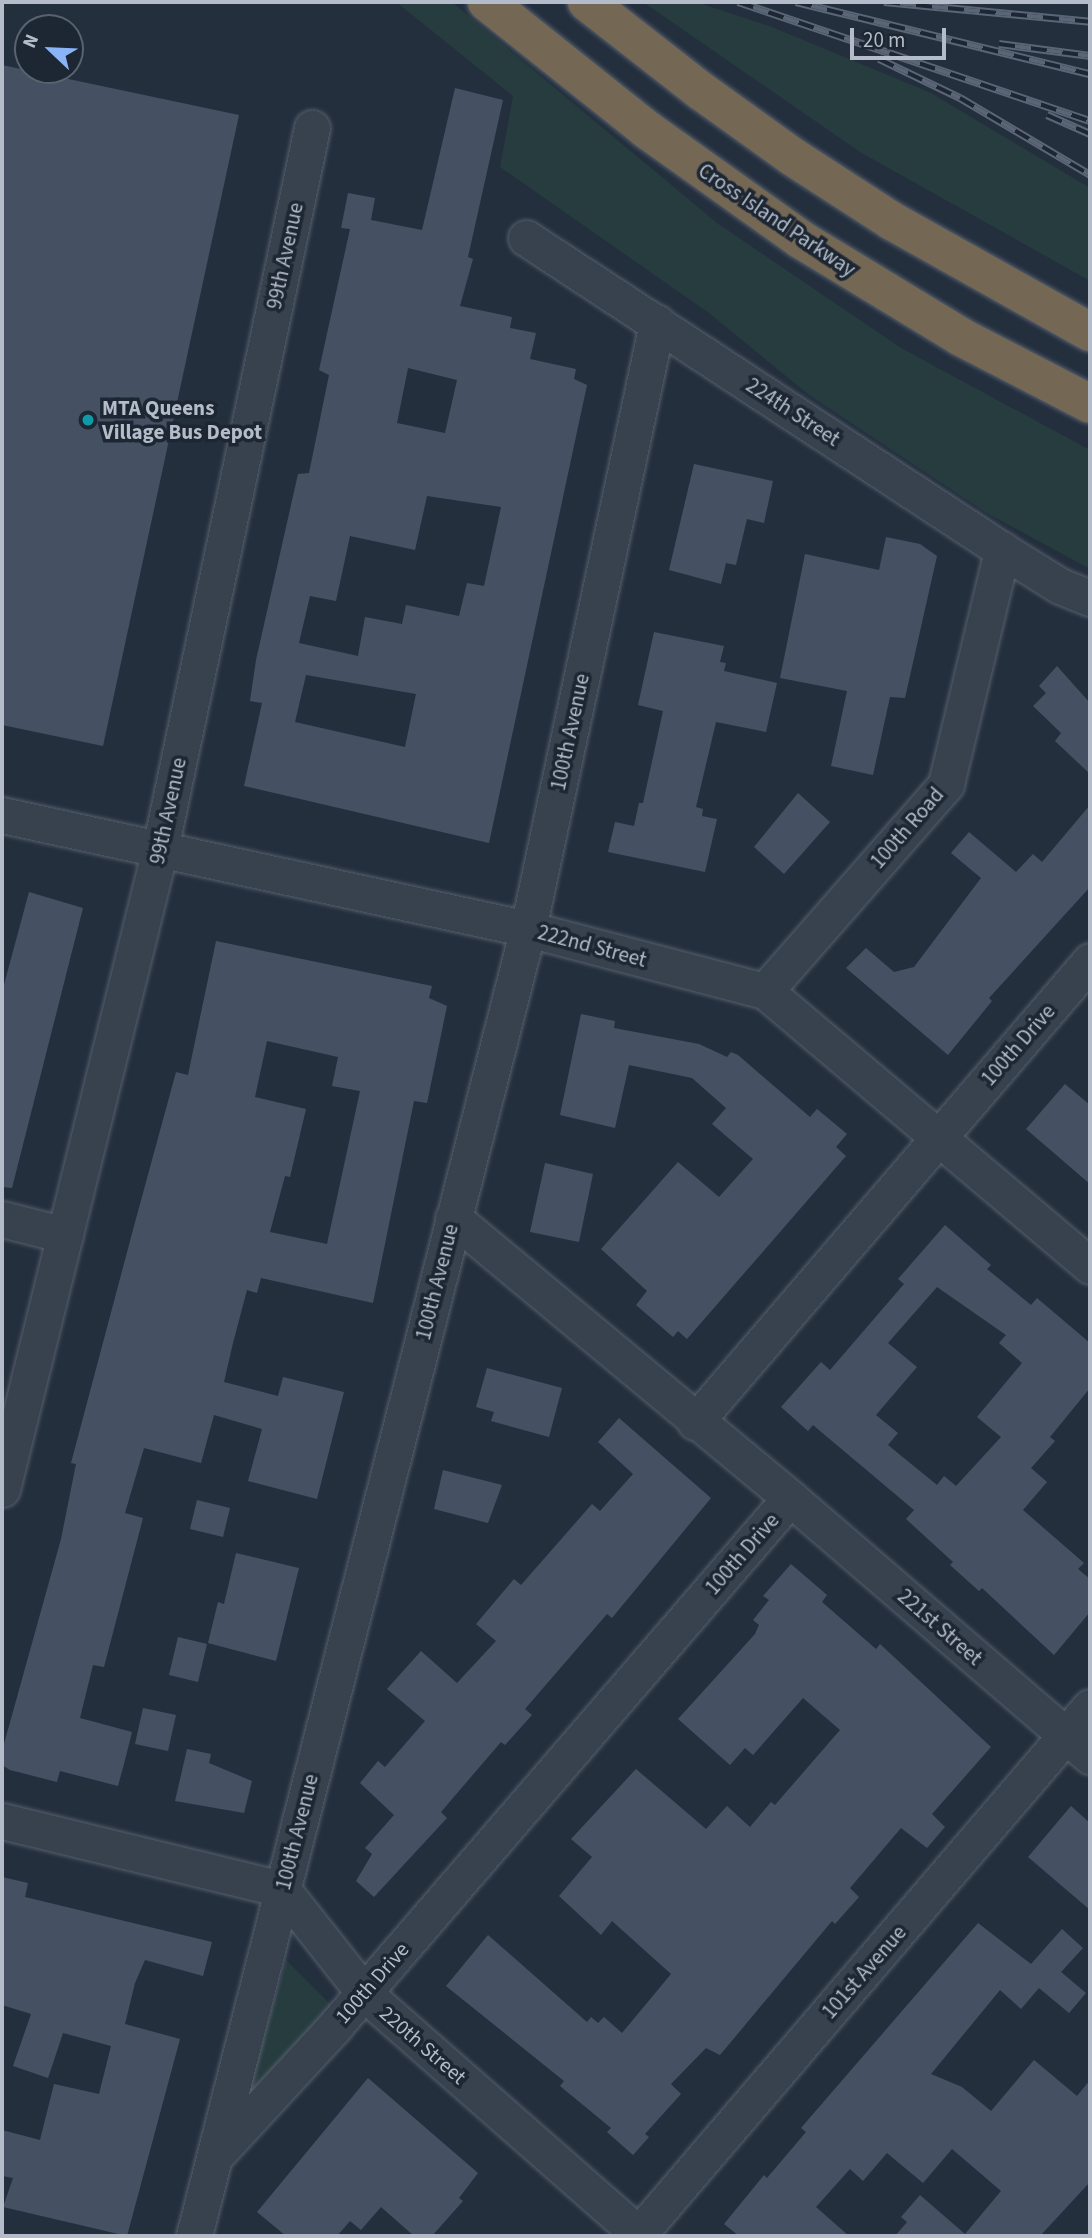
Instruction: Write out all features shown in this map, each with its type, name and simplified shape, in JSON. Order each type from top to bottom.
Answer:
[{"type":"highway","name":"Cross Island Parkway","points":[[487,2],[570,72],[722,185],[800,239],[961,337],[1090,404]]},
{"type":"highway","points":[[587,2],[793,157],[937,247],[1090,332]]},
{"type":"highway","points":[[961,337],[1090,431]]},
{"type":"street","name":"99th Avenue","points":[[2,1489],[160,849],[313,128]]},
{"type":"street","name":"224th Street","points":[[526,238],[1002,550],[1075,592],[1090,611]]},
{"type":"street","name":"100th Avenue","points":[[194,2236],[528,929],[657,323]]},
{"type":"street","name":"100th Road","points":[[765,991],[946,784],[1002,550]]},
{"type":"street","name":"222nd Street","points":[[2,815],[528,929],[765,991],[1090,1266]]},
{"type":"street","name":"100th Drive","points":[[214,2158],[364,1993],[790,1498],[695,1422],[1090,961]]},
{"type":"street","points":[[453,1218],[695,1422]]},
{"type":"street","points":[[2,1219],[65,1235]]},
{"type":"street","name":"221st Street","points":[[790,1498],[1078,1745]]},
{"type":"street","name":"101st Avenue","points":[[639,2236],[1078,1745],[1090,1707]]},
{"type":"street","points":[[2,1821],[282,1889]]},
{"type":"street","name":"220th Street","points":[[282,1889],[364,1993],[639,2236]]},
{"type":"green space","points":[[396,2],[452,2],[717,223],[901,348],[1090,450],[1090,569],[985,512],[809,395],[709,313],[500,167],[513,96]]},
{"type":"green space","points":[[643,2],[696,2],[772,27],[931,93],[1090,188],[1090,281],[860,152]]},
{"type":"green space","points":[[286,1960],[331,2005],[245,2103]]},
{"type":"building","name":"MTA Queens Village Bus Depot","points":[[2,65],[14,68],[14,84],[84,82],[239,115],[103,746],[2,725]]},
{"type":"building","points":[[455,88],[503,100],[468,257],[473,259],[460,306],[512,317],[510,328],[536,333],[530,359],[576,369],[574,379],[587,385],[489,843],[244,786],[262,703],[250,701],[256,660],[298,474],[309,473],[329,375],[319,370],[350,229],[341,228],[348,193],[375,198],[371,220],[422,230]],"holes":[[[408,368],[457,380],[445,433],[397,423]],[[427,496],[501,507],[484,586],[467,583],[459,616],[406,605],[402,624],[365,617],[358,656],[299,643],[310,596],[336,601],[350,536],[415,550]],[[306,675],[416,694],[405,747],[295,722]]]},
{"type":"building","points":[[694,464],[773,481],[764,523],[747,519],[736,565],[726,563],[721,584],[669,570]]},
{"type":"building","points":[[886,537],[920,544],[937,556],[905,698],[890,697],[873,775],[831,766],[847,691],[780,678],[805,554],[879,570]]},
{"type":"building","points":[[654,632],[724,646],[720,662],[726,663],[724,671],[777,683],[766,732],[716,722],[696,807],[703,809],[702,816],[717,819],[705,872],[608,852],[615,822],[634,826],[639,803],[643,803],[663,711],[638,705]]},
{"type":"building","points":[[1057,666],[1090,703],[1090,774],[1055,741],[1061,733],[1033,706],[1046,693],[1039,686]]},
{"type":"building","points":[[798,793],[830,822],[784,874],[754,847]]},
{"type":"building","points":[[1090,805],[1090,887],[989,998],[992,1001],[948,1055],[846,968],[866,948],[894,972],[914,967],[981,878],[951,853],[969,832],[1016,872],[1033,854],[1042,862]]},
{"type":"building","points":[[29,892],[83,908],[12,1188],[2,1187],[2,992]]},
{"type":"building","points":[[216,941],[432,986],[429,998],[447,1006],[427,1103],[414,1101],[373,1303],[261,1278],[257,1293],[247,1290],[233,1343],[224,1382],[278,1396],[283,1377],[344,1392],[317,1499],[248,1481],[262,1429],[214,1415],[201,1463],[144,1448],[125,1513],[143,1518],[104,1667],[93,1665],[80,1718],[132,1732],[125,1760],[118,1786],[60,1771],[57,1782],[10,1770],[2,1765],[2,1751],[61,1539],[76,1464],[71,1463],[176,1072],[188,1075]],"holes":[[[267,1041],[338,1057],[332,1086],[360,1091],[327,1244],[270,1232],[285,1176],[290,1177],[306,1109],[255,1097]]]},
{"type":"building","points":[[581,1014],[615,1021],[614,1028],[699,1044],[727,1057],[731,1052],[738,1055],[810,1117],[817,1109],[847,1134],[836,1147],[846,1156],[687,1339],[678,1331],[673,1337],[636,1305],[647,1291],[601,1249],[678,1162],[719,1197],[753,1159],[712,1124],[726,1108],[692,1078],[629,1065],[615,1128],[560,1115]]},
{"type":"building","points":[[1065,1084],[1090,1105],[1090,1184],[1026,1129]]},
{"type":"building","points":[[545,1163],[593,1174],[579,1242],[530,1232]]},
{"type":"building","points":[[945,1225],[991,1265],[987,1269],[1031,1305],[1037,1298],[1090,1343],[1090,1388],[1050,1437],[1055,1441],[1031,1468],[1047,1482],[1023,1510],[1084,1563],[1078,1569],[1090,1579],[1090,1612],[1054,1655],[982,1588],[979,1591],[950,1565],[953,1562],[906,1519],[914,1510],[813,1425],[808,1431],[781,1407],[821,1362],[830,1370],[904,1284],[898,1279]],"holes":[[[937,1287],[1006,1335],[999,1343],[1022,1363],[977,1417],[1001,1437],[956,1486],[944,1476],[937,1485],[888,1445],[898,1433],[876,1415],[917,1367],[888,1343]]]},
{"type":"building","points":[[487,1368],[562,1388],[549,1437],[491,1421],[494,1412],[476,1407]]},
{"type":"building","points":[[619,1418],[711,1498],[612,1618],[607,1614],[525,1709],[532,1715],[505,1745],[501,1742],[441,1812],[447,1818],[374,1897],[356,1881],[372,1854],[365,1848],[394,1815],[360,1783],[378,1761],[385,1767],[425,1721],[387,1689],[421,1651],[457,1683],[496,1641],[476,1624],[514,1579],[521,1585],[592,1504],[600,1511],[633,1474],[598,1442]]},
{"type":"building","points":[[443,1470],[502,1485],[488,1523],[434,1509]]},
{"type":"building","points":[[197,1500],[230,1508],[223,1537],[190,1529]]},
{"type":"building","points":[[236,1553],[299,1568],[276,1661],[208,1643],[218,1602],[224,1604]]},
{"type":"building","points":[[791,1564],[827,1595],[822,1602],[876,1649],[880,1644],[991,1747],[932,1814],[945,1827],[927,1848],[901,1828],[850,1888],[859,1897],[835,1924],[832,1921],[720,2055],[706,2048],[671,2084],[681,2094],[645,2134],[649,2137],[633,2155],[607,2132],[611,2128],[560,2086],[564,2081],[446,1986],[488,1935],[587,2022],[591,2017],[598,2023],[604,2017],[622,2033],[671,1974],[612,1921],[601,1935],[559,1896],[592,1857],[571,1839],[636,1769],[706,1829],[727,1806],[750,1827],[771,1802],[775,1805],[840,1730],[803,1698],[753,1755],[745,1748],[730,1765],[678,1719],[755,1634],[759,1625],[753,1620],[769,1600],[763,1596]]},
{"type":"building","points":[[178,1637],[207,1644],[198,1682],[169,1675]]},
{"type":"building","points":[[143,1708],[176,1715],[168,1751],[135,1744]]},
{"type":"building","points":[[187,1749],[211,1754],[209,1763],[252,1781],[244,1813],[175,1801]]},
{"type":"building","points":[[1071,1806],[1090,1823],[1090,1910],[1028,1857]]},
{"type":"building","points":[[2,1877],[28,1883],[25,1897],[212,1942],[203,1976],[145,1960],[135,1983],[125,2024],[180,2039],[127,2236],[3,2207],[13,2178],[2,2176],[2,2130],[40,2140],[54,2084],[99,2094],[111,2046],[63,2033],[48,2078],[13,2066],[31,2014],[2,2005]]},
{"type":"building","points":[[978,1923],[1031,1964],[1062,1929],[1083,1948],[1061,1972],[1086,1993],[1069,2013],[1039,1988],[1021,2009],[1000,1990],[931,2074],[962,2087],[991,2111],[1034,2060],[1077,2096],[1090,2080],[1090,2182],[1040,2236],[895,2236],[907,2222],[901,2217],[920,2195],[965,2234],[1001,2191],[952,2149],[923,2183],[887,2153],[863,2181],[850,2169],[816,2207],[849,2236],[739,2236],[724,2224],[764,2175],[767,2178],[806,2132],[801,2128]]},
{"type":"building","points":[[368,2078],[478,2173],[459,2198],[463,2201],[432,2236],[414,2236],[381,2207],[361,2230],[350,2221],[337,2236],[286,2236],[257,2212]]},
{"type":"railway","points":[[738,2],[1090,121]]},
{"type":"railway","points":[[796,2],[1090,74]]},
{"type":"railway","points":[[884,2],[1090,22]]},
{"type":"railway","points":[[999,44],[1090,56]]},
{"type":"railway","points":[[879,59],[960,98],[1090,175]]},
{"type":"railway","points":[[1047,115],[1090,134]]},
{"type":"place","name":"MTA Queens Village Bus Depot","points":[[88,420]]}]
